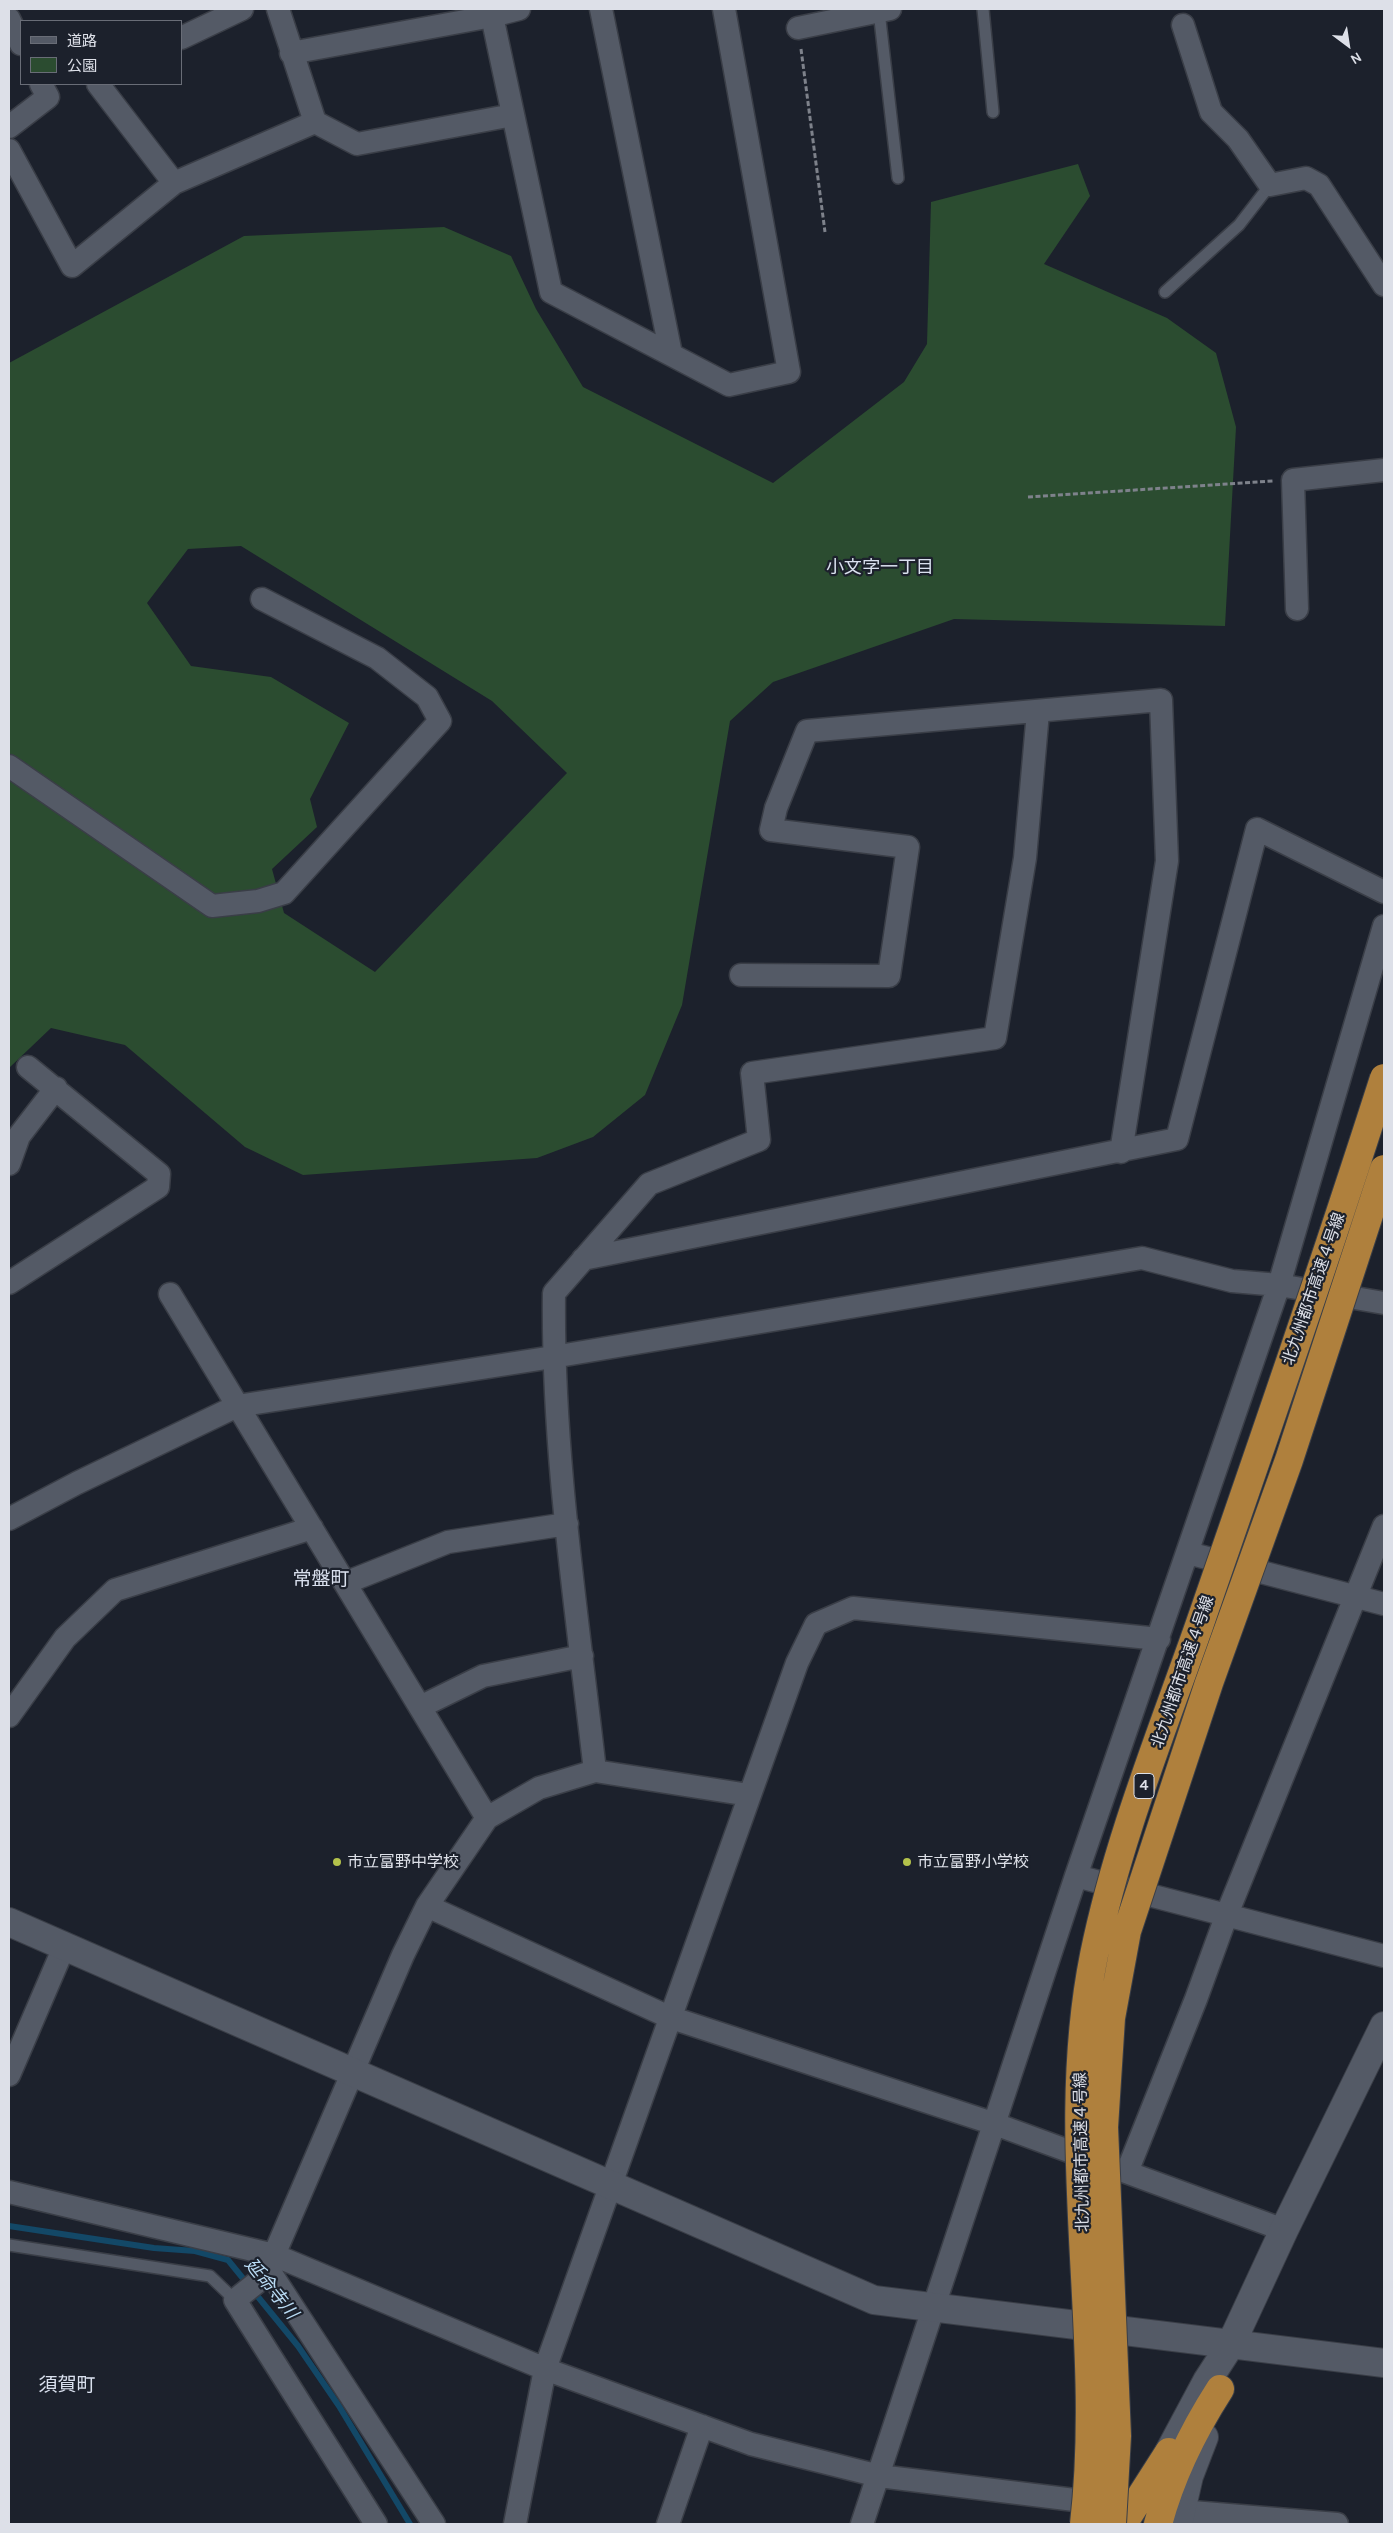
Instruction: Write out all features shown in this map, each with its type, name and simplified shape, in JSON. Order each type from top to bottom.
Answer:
[{"type":"highway","name":"北九州都市高速４号線","points":[[1088,2513],[1090,2436],[1078,2128],[1080,2074],[1094,1955],[1121,1851],[1330,1244],[1384,1078]]},
{"type":"highway","name":"北九州都市高速４号線","points":[[1112,2524],[1117,2436],[1106,2176],[1105,2088],[1111,2018],[1127,1931],[1209,1682],[1289,1460],[1384,1169]]},
{"type":"highway","points":[[1169,2518],[1179,2464],[1200,2421],[1220,2389]]},
{"type":"highway","points":[[1123,2524],[1169,2452]]},
{"type":"street","points":[[182,38],[242,9]]},
{"type":"street","points":[[278,9],[315,122],[356,144],[514,115]]},
{"type":"street","points":[[291,53],[440,17],[492,16],[519,9]]},
{"type":"street","points":[[601,9],[671,354]]},
{"type":"street","points":[[492,16],[551,292],[729,384],[789,372],[724,9]]},
{"type":"street","points":[[798,28],[884,10]]},
{"type":"street","points":[[9,19],[20,42]]},
{"type":"street","points":[[1183,25],[1211,112],[1238,139],[1270,185],[1306,178],[1319,185],[1384,285]]},
{"type":"street","points":[[9,127],[48,98],[42,85]]},
{"type":"street","points":[[99,85],[174,183]]},
{"type":"street","points":[[9,150],[72,266],[174,183],[315,122]]},
{"type":"street","points":[[1297,609],[1293,480],[1384,470]]},
{"type":"street","points":[[9,766],[212,906],[258,901],[284,893],[440,721],[427,697],[377,658],[262,599]]},
{"type":"street","points":[[741,975],[889,976],[908,847],[772,830],[776,808],[807,731],[1161,700],[1167,861],[1121,1152]]},
{"type":"street","points":[[595,1771],[567,1524],[553,1357],[554,1293],[649,1184],[759,1140],[752,1073],[995,1038],[1025,858],[1038,712]]},
{"type":"street","points":[[583,1259],[1121,1152],[1177,1139],[1257,829],[1384,892]]},
{"type":"street","points":[[862,2524],[1076,1876],[1279,1286],[1384,926]]},
{"type":"street","points":[[9,1283],[158,1187],[159,1174],[28,1067]]},
{"type":"street","points":[[9,1164],[19,1136],[56,1088]]},
{"type":"street","points":[[9,1519],[77,1483],[237,1406],[553,1357],[1142,1258],[1232,1281],[1279,1286],[1384,1303]]},
{"type":"street","points":[[170,1294],[487,1818]]},
{"type":"street","points":[[345,1583],[448,1542],[567,1524]]},
{"type":"street","points":[[1126,2172],[1196,1999],[1226,1914],[1384,1526]]},
{"type":"street","points":[[9,1716],[65,1638],[116,1590],[312,1528]]},
{"type":"street","points":[[1188,1553],[1384,1604]]},
{"type":"street","points":[[516,2524],[545,2368],[796,1663],[816,1624],[853,1608],[1159,1639]]},
{"type":"street","points":[[420,1707],[483,1676],[582,1656]]},
{"type":"street","points":[[376,2524],[235,2300],[272,2264],[352,2071],[427,1906],[487,1818],[539,1788],[595,1771],[749,1796]]},
{"type":"street","points":[[1076,1876],[1384,1956]]},
{"type":"street","points":[[427,1906],[670,2017],[995,2124],[1284,2230]]},
{"type":"street","points":[[9,1922],[874,2300],[1384,2363]]},
{"type":"street","points":[[9,2075],[64,1947]]},
{"type":"street","points":[[1337,2524],[1169,2518],[1169,2452],[1206,2381],[1231,2344],[1284,2230],[1384,2026]]},
{"type":"street","points":[[9,2192],[272,2264],[750,2444],[879,2476],[1088,2513]]},
{"type":"street","points":[[272,2264],[434,2524]]},
{"type":"street","points":[[1080,2524],[1088,2513],[1101,2471],[1104,2442],[1103,2327]]},
{"type":"street","points":[[1220,2389],[1231,2344]]},
{"type":"street","points":[[668,2524],[702,2426]]},
{"type":"lane","points":[[983,9],[992,112]]},
{"type":"lane","points":[[884,10],[898,178]]},
{"type":"lane","points":[[1166,292],[1239,224],[1270,185]]},
{"type":"lane","points":[[9,2245],[210,2276],[235,2300]]},
{"type":"path","points":[[798,28],[825,232]]},
{"type":"path","points":[[1028,497],[1293,480]]},
{"type":"green space","points":[[1078,164],[1090,196],[1044,264],[1167,318],[1216,353],[1236,427],[1225,626],[954,619],[773,682],[730,721],[682,1005],[645,1095],[593,1137],[537,1158],[303,1175],[245,1147],[125,1045],[51,1028],[9,1068],[9,363],[244,236],[444,227],[511,256],[536,309],[583,387],[773,483],[904,382],[927,344],[931,202]],"holes":[[[241,546],[492,701],[567,773],[375,972],[284,913],[272,869],[317,827],[310,799],[349,723],[271,677],[191,666],[147,603],[188,549]]]},
{"type":"waterway","name":"延命寺川","points":[[9,2226],[154,2248],[195,2251],[228,2260],[298,2346],[339,2406],[410,2524]]},
{"type":"place","name":"市立富野中学校","points":[[337,1862]]},
{"type":"place","name":"市立富野小学校","points":[[907,1862]]},
{"type":"district","name":"小文字一丁目","points":[[880,568]]},
{"type":"district","name":"常盤町","points":[[321,1580]]},
{"type":"district","name":"須賀町","points":[[67,2386]]}]
